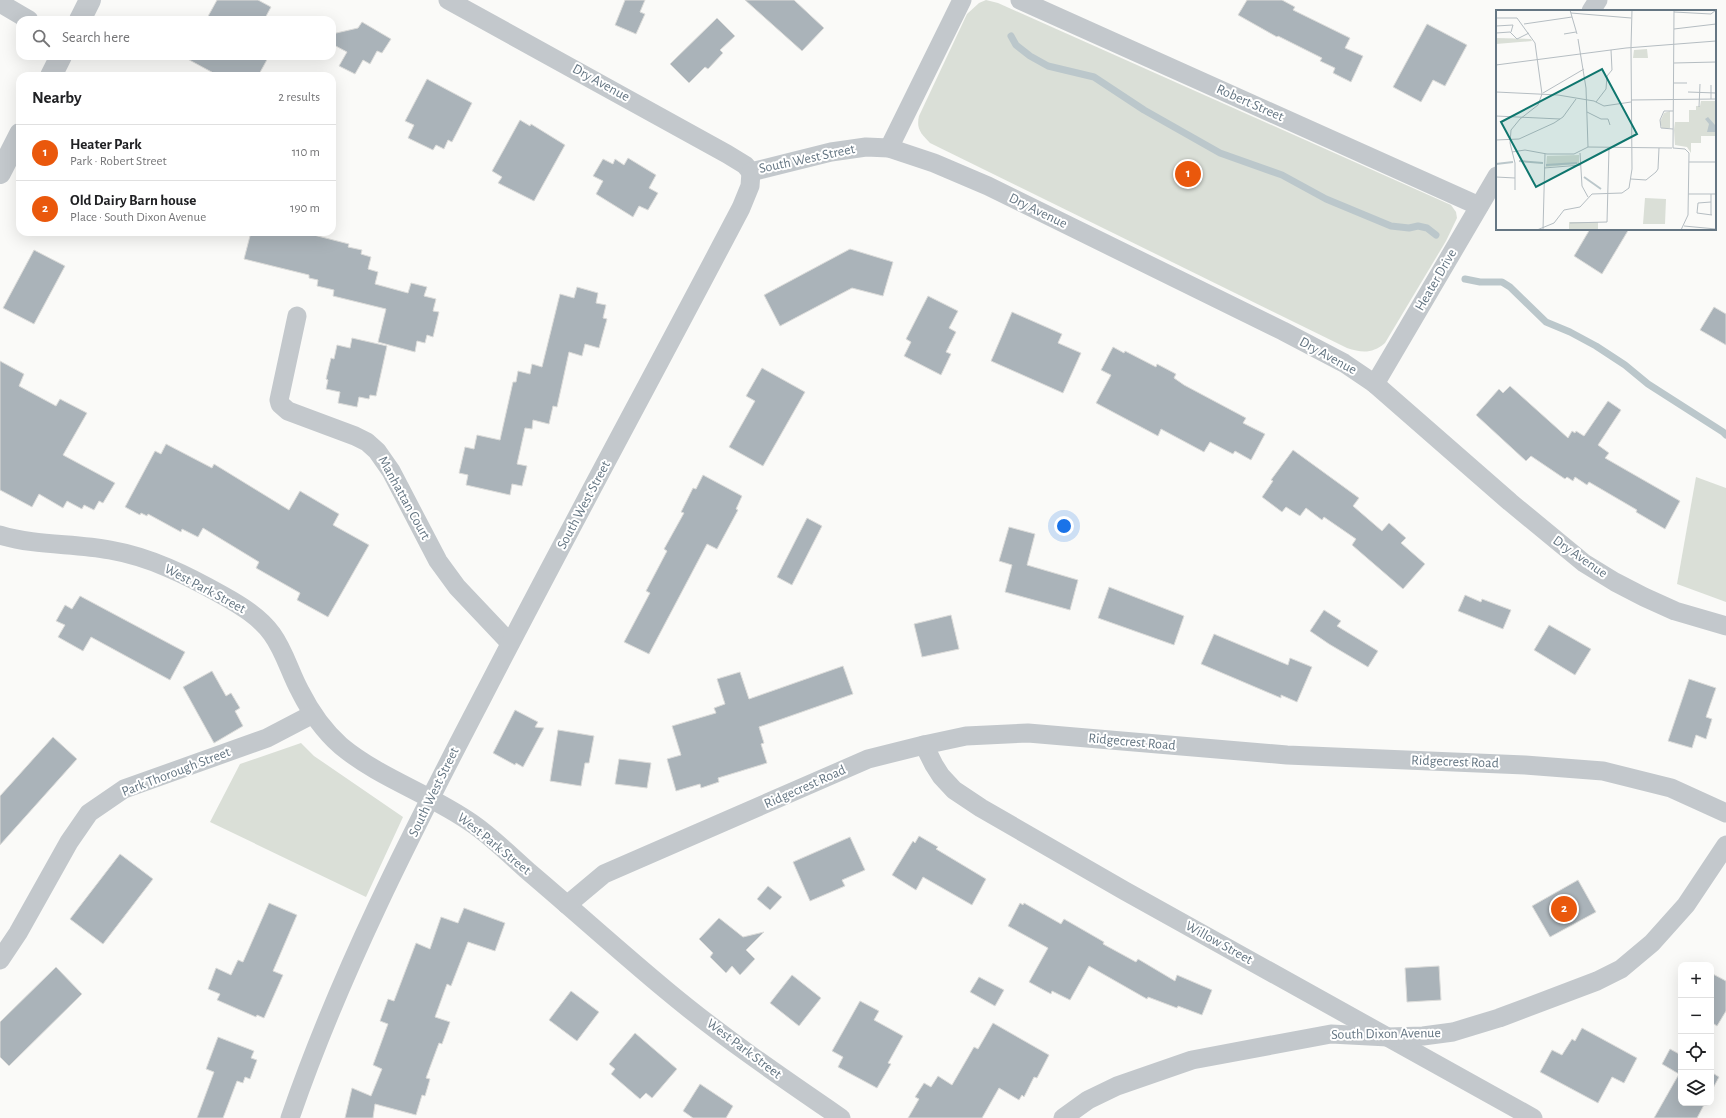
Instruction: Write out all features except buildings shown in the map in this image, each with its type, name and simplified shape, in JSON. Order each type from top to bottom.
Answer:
[{"type":"street","points":[[82,16],[90,0]]},
{"type":"street","points":[[889,148],[962,0]]},
{"type":"street","name":"Robert Street","points":[[1020,0],[1479,206]]},
{"type":"street","points":[[1592,10],[1598,0]]},
{"type":"street","points":[[0,3],[22,16]]},
{"type":"street","name":"Dry Avenue","points":[[460,3],[721,150],[745,165],[751,172]]},
{"type":"street","points":[[52,72],[59,60]]},
{"type":"street","points":[[0,172],[16,142]]},
{"type":"street","name":"South West Street","points":[[290,1118],[347,972],[430,798],[510,643],[741,208],[750,186],[751,172],[831,152],[866,147],[889,148]]},
{"type":"street","name":"Dry Avenue","points":[[889,148],[934,163],[1047,214],[1284,331],[1344,363],[1374,384],[1548,535],[1584,563],[1615,582],[1675,611],[1726,626]]},
{"type":"street","name":"Heater Drive","points":[[1374,384],[1496,178]]},
{"type":"street","name":"Manhattan Court","points":[[297,316],[279,400],[280,404],[288,411],[355,436],[367,442],[377,451],[391,472],[438,561],[457,587],[510,643]]},
{"type":"street","name":"West Park Street","points":[[0,535],[27,541],[124,553],[176,571],[223,596],[257,619],[271,633],[280,648],[299,690],[313,714],[339,744],[361,761],[386,776],[430,798],[474,825],[665,989],[779,1076],[841,1118]]},
{"type":"street","name":"Park Thorough Street","points":[[0,960],[18,933],[69,842],[89,813],[124,789],[267,738],[313,714]]},
{"type":"street","name":"Ridgecrest Road","points":[[567,905],[604,874],[868,760],[924,745],[966,736],[1028,733],[1287,755],[1564,767],[1603,771],[1671,788],[1726,813]]},
{"type":"street","name":"Willow Street","points":[[924,745],[941,776],[954,790],[981,808],[1125,891],[1533,1118]]},
{"type":"street","name":"South Dixon Avenue","points":[[1063,1118],[1088,1100],[1117,1086],[1192,1060],[1332,1034],[1423,1036],[1453,1032],[1499,1018],[1590,984],[1621,969],[1652,943],[1686,905],[1726,845]]},
{"type":"shaded area","points":[[986,0],[998,3],[1451,205],[1456,212],[1457,218],[1446,241],[1385,343],[1376,349],[1367,352],[1347,348],[930,143],[920,131],[918,124],[919,116],[967,14],[979,3]]},
{"type":"shaded area","points":[[1696,477],[1726,488],[1726,602],[1677,584]]},
{"type":"shaded area","points":[[301,743],[314,756],[403,817],[366,897],[210,822],[240,764]]},
{"type":"waterway","points":[[1011,36],[1016,45],[1030,56],[1048,66],[1094,77],[1144,110],[1220,153],[1282,175],[1326,199],[1391,226],[1409,228],[1418,226],[1427,228],[1436,235]]},
{"type":"waterway","points":[[1465,279],[1480,282],[1502,282],[1510,287],[1546,322],[1570,332],[1596,346],[1625,365],[1648,384],[1726,435]]},
{"type":"place","name":"Heater Park","points":[[1188,174]]},
{"type":"place","name":"Old Dairy Barn house","points":[[1564,909]]}]
